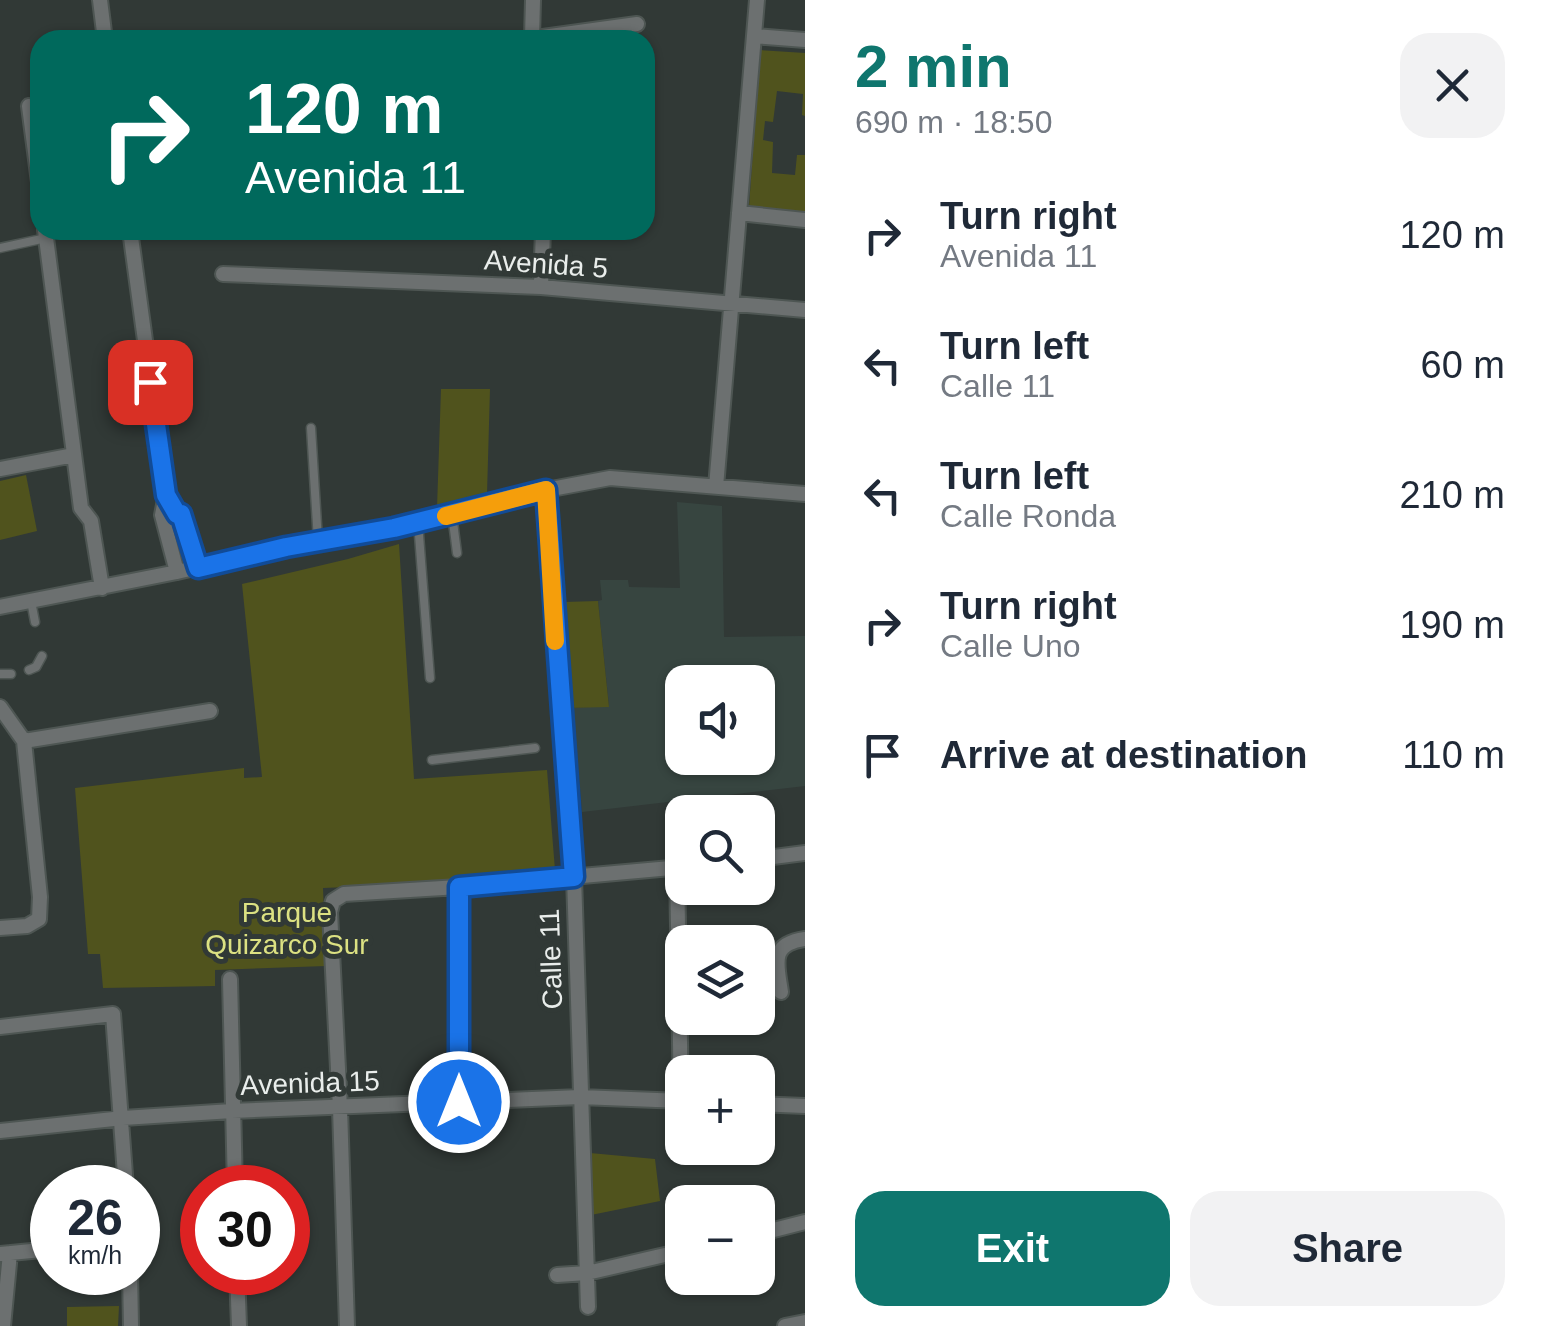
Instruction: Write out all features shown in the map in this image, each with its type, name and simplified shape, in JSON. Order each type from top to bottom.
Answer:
[{"type":"street","points":[[100,0],[104,30]]},
{"type":"street","points":[[528,30],[533,0]]},
{"type":"street","points":[[716,487],[757,0]]},
{"type":"street","points":[[593,30],[637,24]]},
{"type":"street","points":[[754,36],[805,40]]},
{"type":"street","points":[[29,106],[30,114]]},
{"type":"street","points":[[739,213],[805,220]]},
{"type":"street","points":[[47,240],[80,508],[91,521],[102,588]]},
{"type":"street","points":[[131,240],[166,495],[162,515],[177,572]]},
{"type":"street","points":[[541,287],[543,240]]},
{"type":"street","name":"Avenida 5","points":[[222,274],[541,287],[805,310]]},
{"type":"street","points":[[0,470],[74,454]]},
{"type":"street","points":[[0,607],[418,522],[610,478],[805,494]]},
{"type":"street","name":"Calle 11","points":[[546,490],[574,877],[588,1307]]},
{"type":"street","points":[[166,495],[177,514],[181,514],[198,568]]},
{"type":"street","points":[[0,707],[24,741],[40,896],[40,919],[27,926],[0,928]]},
{"type":"street","points":[[24,741],[210,711]]},
{"type":"street","points":[[775,856],[805,853]]},
{"type":"street","points":[[346,1326],[330,912],[333,901],[344,894],[665,868]]},
{"type":"street","points":[[459,887],[459,1102]]},
{"type":"street","points":[[680,905],[682,1055]]},
{"type":"street","points":[[780,992],[778,954],[791,941],[805,939]]},
{"type":"street","points":[[230,980],[233,1165]]},
{"type":"street","points":[[0,1027],[113,1014],[125,1165]]},
{"type":"street","name":"Avenida 15","points":[[0,1131],[232,1112],[580,1097],[665,1100]]},
{"type":"street","points":[[775,1105],[805,1106]]},
{"type":"street","points":[[775,1230],[805,1222]]},
{"type":"street","points":[[3,1326],[5,1254],[30,1251]]},
{"type":"street","points":[[557,1275],[587,1273],[665,1255]]},
{"type":"street","points":[[130,1295],[131,1326]]},
{"type":"street","points":[[238,1295],[239,1326]]},
{"type":"street","points":[[786,1326],[805,1322]]},
{"type":"lane","points":[[0,248],[30,239]]},
{"type":"lane","points":[[311,428],[318,541]]},
{"type":"lane","points":[[452,514],[457,553]]},
{"type":"lane","points":[[418,522],[430,678]]},
{"type":"lane","points":[[31,601],[35,622]]},
{"type":"lane","points":[[29,670],[36,667],[42,656]]},
{"type":"lane","points":[[0,674],[11,674]]},
{"type":"lane","points":[[432,760],[535,748]]},
{"type":"shaded area","points":[[677,502],[722,506],[724,637],[805,636],[805,786],[728,795],[665,795],[665,802],[582,812],[575,731],[569,723],[568,708],[609,706],[598,601],[602,600],[600,580],[628,580],[629,587],[680,588]]},
{"type":"green space","points":[[760,50],[805,53],[805,116],[803,94],[777,91],[773,122],[765,121],[763,140],[773,142],[772,173],[795,175],[797,155],[805,155],[805,212],[749,207]]},
{"type":"green space","points":[[441,389],[490,389],[487,494],[437,508]]},
{"type":"green space","points":[[26,475],[37,531],[0,540],[0,481]]},
{"type":"green space","name":"Parque Quizarco Sur","points":[[399,544],[414,779],[547,770],[555,870],[548,879],[323,888],[326,966],[215,970],[215,986],[103,988],[100,954],[88,954],[75,788],[244,768],[244,778],[262,777],[242,584]]},
{"type":"green space","points":[[598,601],[609,707],[568,708],[564,602]]},
{"type":"green space","points":[[590,1153],[655,1159],[660,1201],[591,1215]]},
{"type":"green space","points":[[119,1306],[118,1326],[67,1326],[67,1307]]},
{"type":"slow traffic","points":[[446,516],[546,490],[555,641]]},
{"type":"route","points":[[150,382],[166,495],[177,514],[181,514],[198,568],[394,528],[546,490],[574,877],[459,887],[459,1102]]}]
